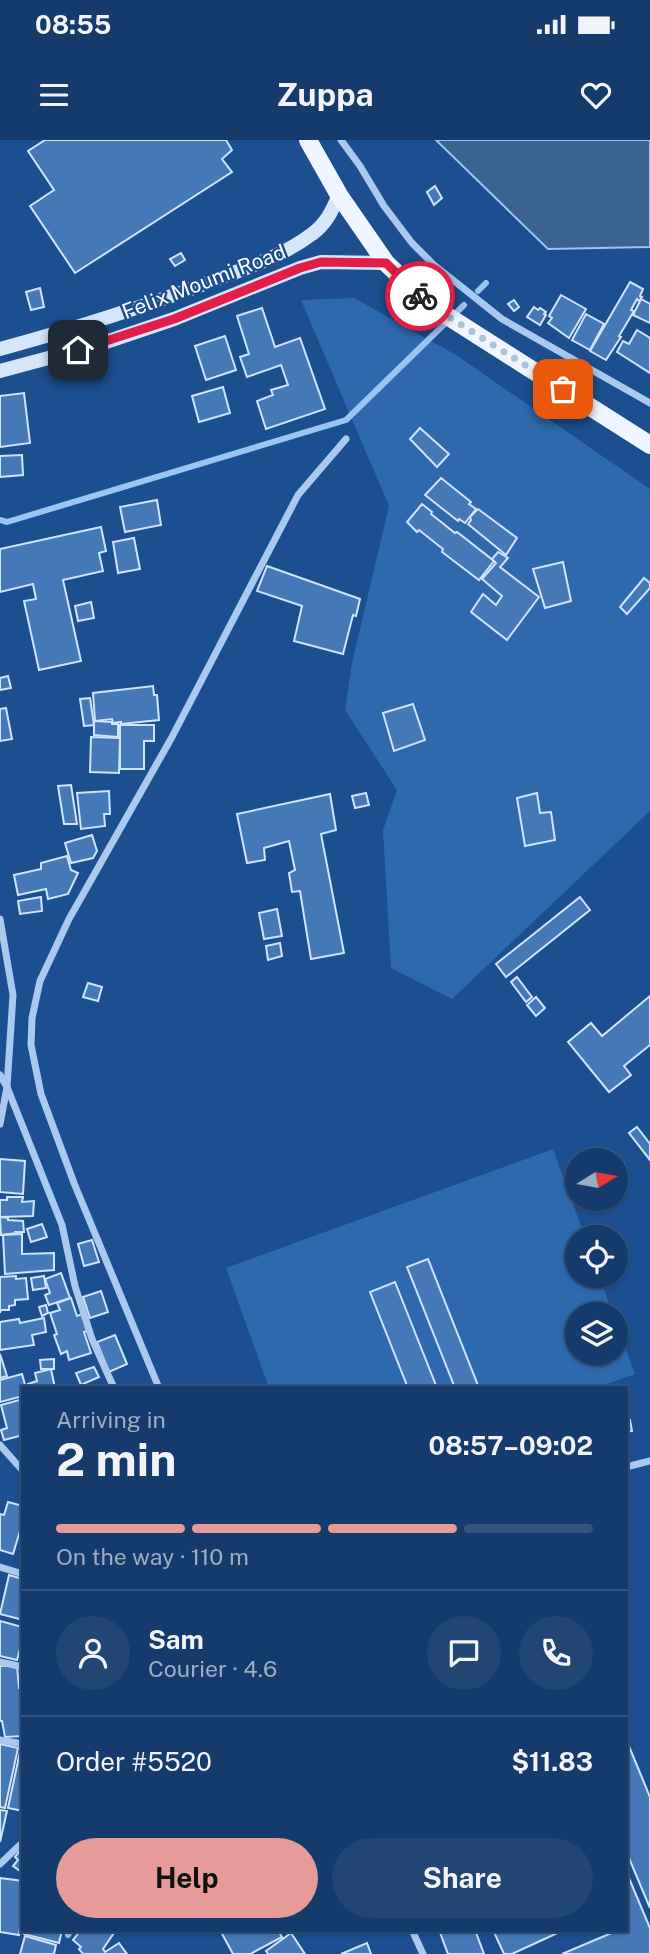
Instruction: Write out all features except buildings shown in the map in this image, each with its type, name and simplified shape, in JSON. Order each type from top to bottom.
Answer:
[{"type":"main road","points":[[308,140],[339,195],[386,263],[430,305],[650,445]]},
{"type":"main road","name":"Felix Moumi Road","points":[[0,349],[56,334],[265,261],[313,233],[328,218],[339,195]]},
{"type":"main road","name":"Felix Moumi Road","points":[[0,371],[97,345],[174,319],[273,278],[321,262],[386,263]]},
{"type":"main road","points":[[190,289],[197,309]]},
{"type":"main road","points":[[56,334],[60,355]]},
{"type":"street","points":[[341,140],[384,206],[412,243],[434,265],[502,319],[650,403]]},
{"type":"street","points":[[158,1386],[74,1183],[41,1094],[32,1045],[32,1018],[40,981],[69,919],[172,737],[298,495],[346,439]]},
{"type":"street","points":[[0,919],[13,995],[7,1087],[0,1124]]},
{"type":"street","points":[[0,1075],[62,1225],[75,1286],[92,1339],[113,1386]]},
{"type":"street","points":[[0,1445],[21,1469]]},
{"type":"street","points":[[628,1466],[650,1461]]},
{"type":"street","points":[[0,1567],[21,1573]]},
{"type":"street","points":[[0,1662],[21,1667]]},
{"type":"street","points":[[0,1740],[21,1744]]},
{"type":"street","points":[[0,1864],[21,1844]]},
{"type":"street","points":[[413,1932],[423,1954]]},
{"type":"shaded area","points":[[436,140],[650,140],[650,247],[548,249]]},
{"type":"shaded area","points":[[354,298],[456,355],[650,489],[650,811],[452,999],[391,968],[383,830],[397,790],[345,710],[352,663],[389,506],[301,300]]},
{"type":"shaded area","points":[[553,1149],[565,1182],[565,1211],[576,1211],[581,1225],[565,1225],[565,1288],[603,1288],[609,1302],[565,1302],[565,1365],[628,1365],[628,1355],[635,1374],[602,1386],[268,1386],[226,1268]]},
{"type":"waterway","points":[[478,291],[486,283]]},
{"type":"waterway","points":[[0,520],[7,522],[346,420],[464,305]]},
{"type":"way so far","points":[[420,296],[563,389]]},
{"type":"route","points":[[78,350],[174,319],[273,278],[321,262],[386,263],[420,296]]}]
